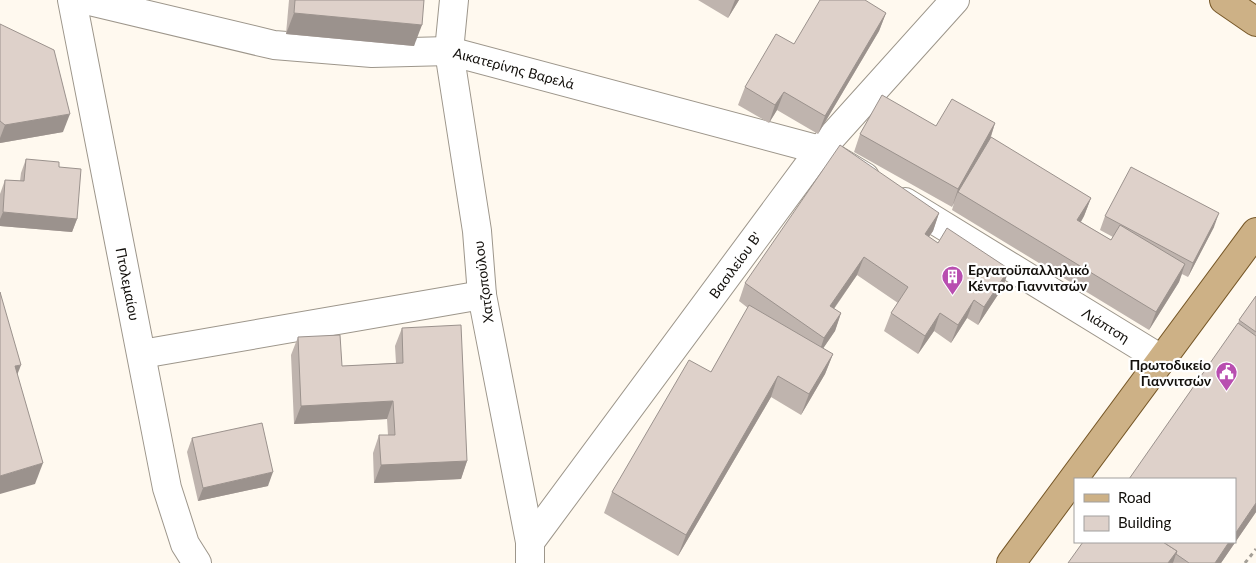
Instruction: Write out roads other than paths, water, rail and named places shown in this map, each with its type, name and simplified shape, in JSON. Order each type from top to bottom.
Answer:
[{"type":"main road","points":[[1224,0],[1255,19]]},
{"type":"main road","points":[[1074,478],[1256,232]]},
{"type":"main road","points":[[1012,563],[1074,478]]},
{"type":"street","name":"Πτολεμαίου","points":[[72,0],[167,488],[185,544],[197,563]]},
{"type":"street","name":"Αικατερίνης Βαρελά","points":[[85,0],[274,44],[372,53],[449,51],[820,150]]},
{"type":"street","name":"Χατζοπούλου","points":[[454,0],[449,51],[477,231],[482,295],[530,552]]},
{"type":"street","name":"Βασιλείου Β'","points":[[530,552],[820,150],[955,0]]},
{"type":"street","name":"Λιάπτση","points":[[820,150],[1161,359]]},
{"type":"street","points":[[142,354],[482,295]]},
{"type":"place","name":"Εργατοϋπαλληλικό Κέντρο Γιαννιτσών","points":[[952,296]]},
{"type":"place","name":"Πρωτοδικείο Γιαννιτσών","points":[[1227,391]]}]
